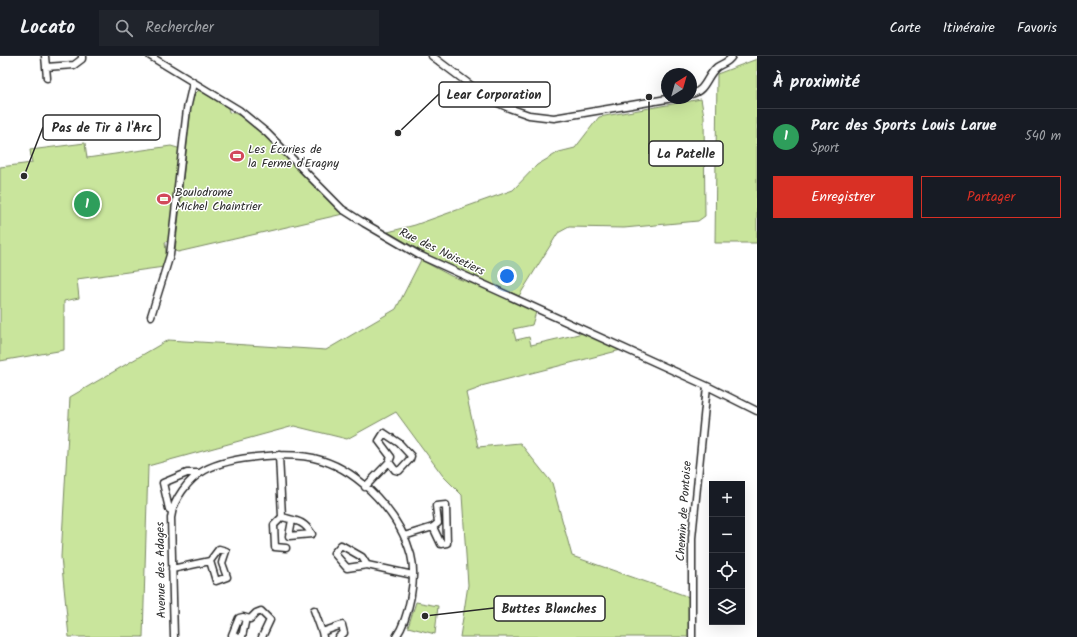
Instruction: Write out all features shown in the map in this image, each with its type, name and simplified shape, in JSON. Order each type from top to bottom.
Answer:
[{"type":"street","points":[[45,56],[47,78]]},
{"type":"street","points":[[46,67],[74,66],[82,59],[82,56]]},
{"type":"street","name":"Rue des Noisetiers","points":[[150,56],[239,110],[267,133],[342,209],[364,223],[419,255],[707,386],[757,411]]},
{"type":"street","points":[[432,56],[489,99],[508,108],[529,115],[554,118],[661,100]]},
{"type":"street","points":[[697,93],[705,86],[709,76],[718,66],[728,62],[732,56]]},
{"type":"street","points":[[150,316],[170,254],[187,109],[193,83]]},
{"type":"street","name":"Chemin de Pontoise","points":[[692,637],[692,538],[707,386]]},
{"type":"street","points":[[364,487],[389,462],[391,457],[379,441],[384,433],[399,443],[410,456],[410,459],[399,470],[395,470],[389,462]]},
{"type":"street","points":[[279,455],[282,517],[274,526],[275,547],[286,548]]},
{"type":"street","name":"Avenue des Adages","points":[[174,637],[172,511],[181,494],[199,473],[224,463],[279,455],[301,456],[320,460],[353,476],[386,507],[404,536],[412,557],[413,575],[408,607],[404,623],[396,637]]},
{"type":"street","points":[[172,511],[169,509],[163,483],[187,473],[199,473]]},
{"type":"street","points":[[404,536],[434,527],[438,523],[436,506],[446,505],[448,543],[440,544],[434,527]]},
{"type":"street","points":[[282,517],[292,520]]},
{"type":"street","points":[[367,565],[362,557],[341,544],[334,553],[347,568],[367,565],[413,575]]},
{"type":"street","points":[[172,568],[210,561],[218,549],[226,551],[222,563],[227,577],[216,581],[210,561]]},
{"type":"street","points":[[314,610],[322,635],[342,625],[344,633],[340,637]]},
{"type":"street","points":[[238,637],[232,636],[239,618],[250,619],[260,611],[270,620],[262,637]]},
{"type":"street","points":[[242,637],[246,618]]},
{"type":"green space","points":[[757,59],[757,243],[715,243],[717,74]]},
{"type":"green space","name":"Les Écuries de la Ferme d'Eragny","points":[[199,90],[228,108],[229,112],[241,116],[256,126],[305,172],[343,214],[178,252],[175,251],[192,97]]},
{"type":"green space","points":[[701,99],[704,116],[705,216],[698,221],[624,228],[569,227],[558,233],[519,296],[428,255],[388,232],[415,225],[513,190],[537,165],[559,152],[575,148],[599,117],[673,104],[697,104],[697,100]]},
{"type":"green space","points":[[85,143],[87,158],[171,146],[181,149],[170,241],[165,242],[167,262],[164,267],[77,279],[79,298],[64,301],[64,350],[0,361],[0,167],[32,163],[30,150]]},
{"type":"green space","points":[[421,260],[451,276],[520,301],[518,304],[536,312],[532,325],[513,329],[516,340],[529,337],[531,345],[583,333],[621,350],[481,386],[480,388],[466,393],[478,447],[520,443],[552,483],[572,556],[692,598],[690,637],[460,637],[468,585],[462,495],[443,476],[396,412],[347,439],[294,426],[148,466],[143,637],[69,637],[61,557],[70,397],[168,340],[326,350],[396,309]]},
{"type":"green space","points":[[416,602],[438,606],[435,634],[408,627]]},
{"type":"place","name":"La Patelle","points":[[649,97]]},
{"type":"place","name":"Lear Corporation","points":[[398,133]]},
{"type":"place","name":"Les Écuries de la Ferme d'Eragny","points":[[237,156]]},
{"type":"place","name":"Pas de Tir à l'Arc","points":[[24,176]]},
{"type":"place","name":"Boulodrome Michel Chaintrier","points":[[164,199]]},
{"type":"place","name":"Parc des Sports Louis Larue","points":[[87,204]]},
{"type":"place","name":"Buttes Blanches","points":[[425,616]]}]
